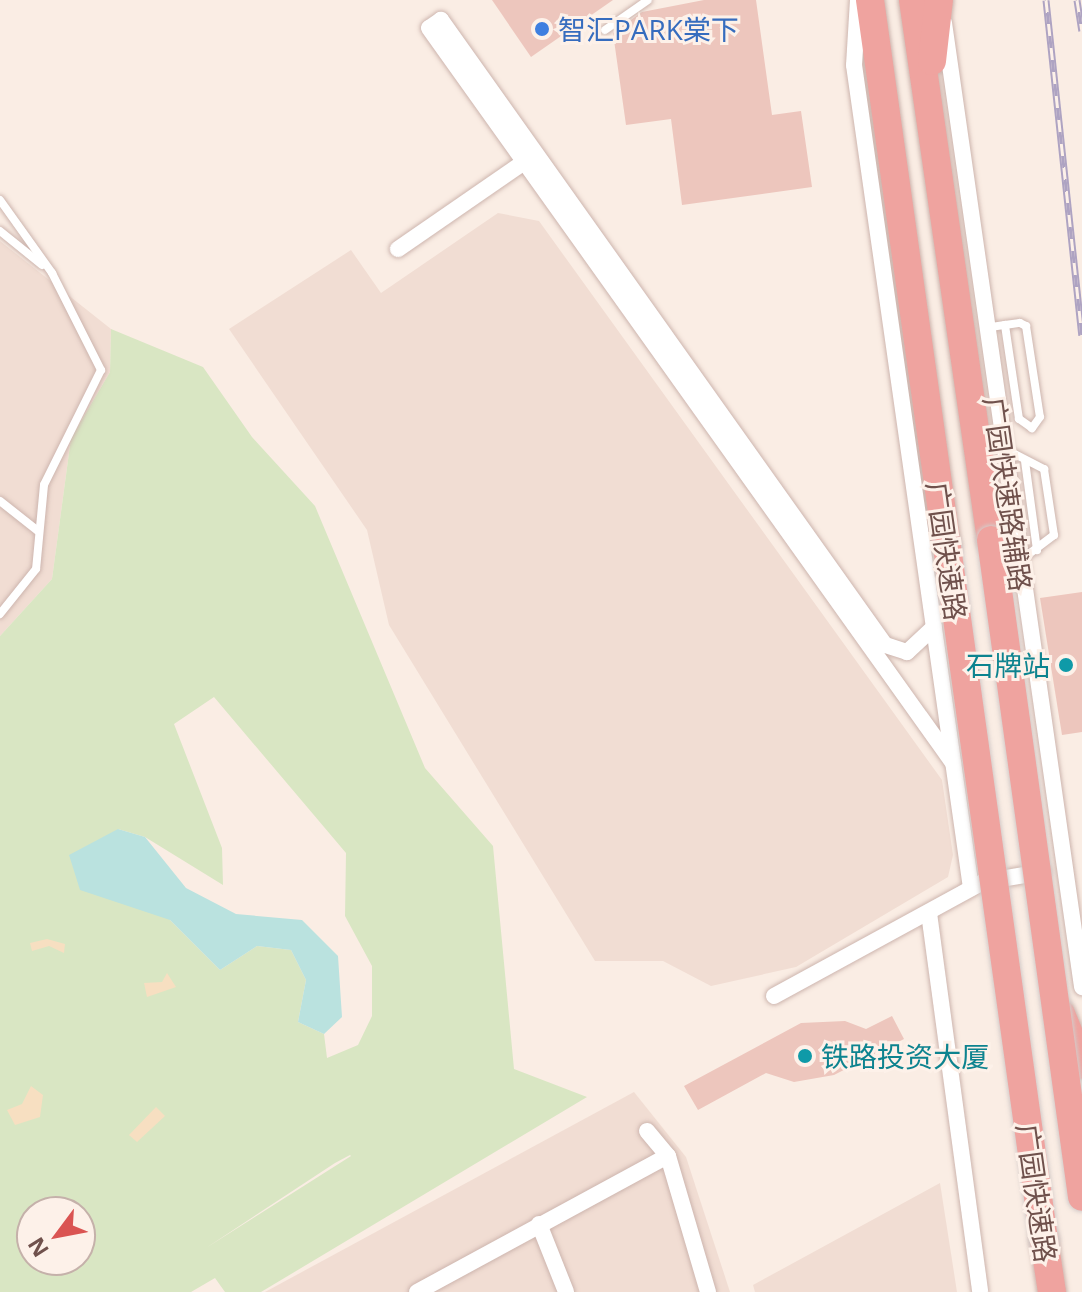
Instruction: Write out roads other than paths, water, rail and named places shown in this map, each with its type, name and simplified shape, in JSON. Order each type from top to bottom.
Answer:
[{"type":"highway","name":"广园快速路","points":[[870,0],[1052,1292]]},
{"type":"highway","name":"广园快速路","points":[[913,0],[1082,1197]]},
{"type":"highway","points":[[927,101],[939,0]]},
{"type":"highway","points":[[1054,995],[1082,1065]]},
{"type":"street","points":[[858,0],[854,65],[971,888]]},
{"type":"street","name":"广园快速路辅路","points":[[939,0],[957,83],[984,328],[1060,869],[1082,987]]},
{"type":"street","points":[[528,159],[441,20],[429,28],[528,159],[953,763]]},
{"type":"street","points":[[398,249],[528,159]]},
{"type":"street","points":[[731,444],[887,647],[910,651],[934,627]]},
{"type":"street","points":[[710,460],[731,444]]},
{"type":"street","points":[[774,996],[971,888],[1060,869]]},
{"type":"street","points":[[929,913],[980,1292]]},
{"type":"street","points":[[647,1131],[668,1156],[708,1292]]},
{"type":"street","points":[[420,1291],[668,1156]]},
{"type":"street","points":[[539,1224],[566,1292]]},
{"type":"lane","points":[[605,30],[648,0]]},
{"type":"lane","points":[[0,200],[52,273],[101,370],[44,485],[36,569],[0,614]]},
{"type":"lane","points":[[0,231],[52,273]]},
{"type":"lane","points":[[984,328],[1005,325],[1028,331],[1040,417],[1032,428],[1019,419],[1005,325]]},
{"type":"lane","points":[[1001,447],[1044,469],[1052,519],[1053,538],[1017,562]]},
{"type":"lane","points":[[1025,461],[1037,550]]},
{"type":"lane","points":[[0,501],[38,531]]},
{"type":"water","points":[[118,829],[145,837],[186,888],[236,914],[302,920],[338,956],[342,1017],[324,1034],[298,1022],[306,980],[291,950],[257,946],[220,970],[170,920],[80,890],[69,855]]},
{"type":"railway","points":[[1046,0],[1082,335]]},
{"type":"railway","points":[[1077,0],[1082,31]]},
{"type":"place","name":"智汇PARK棠下","points":[[542,29]]},
{"type":"place","name":"石牌站","points":[[1066,665]]},
{"type":"place","name":"铁路投资大厦","points":[[805,1056]]}]
